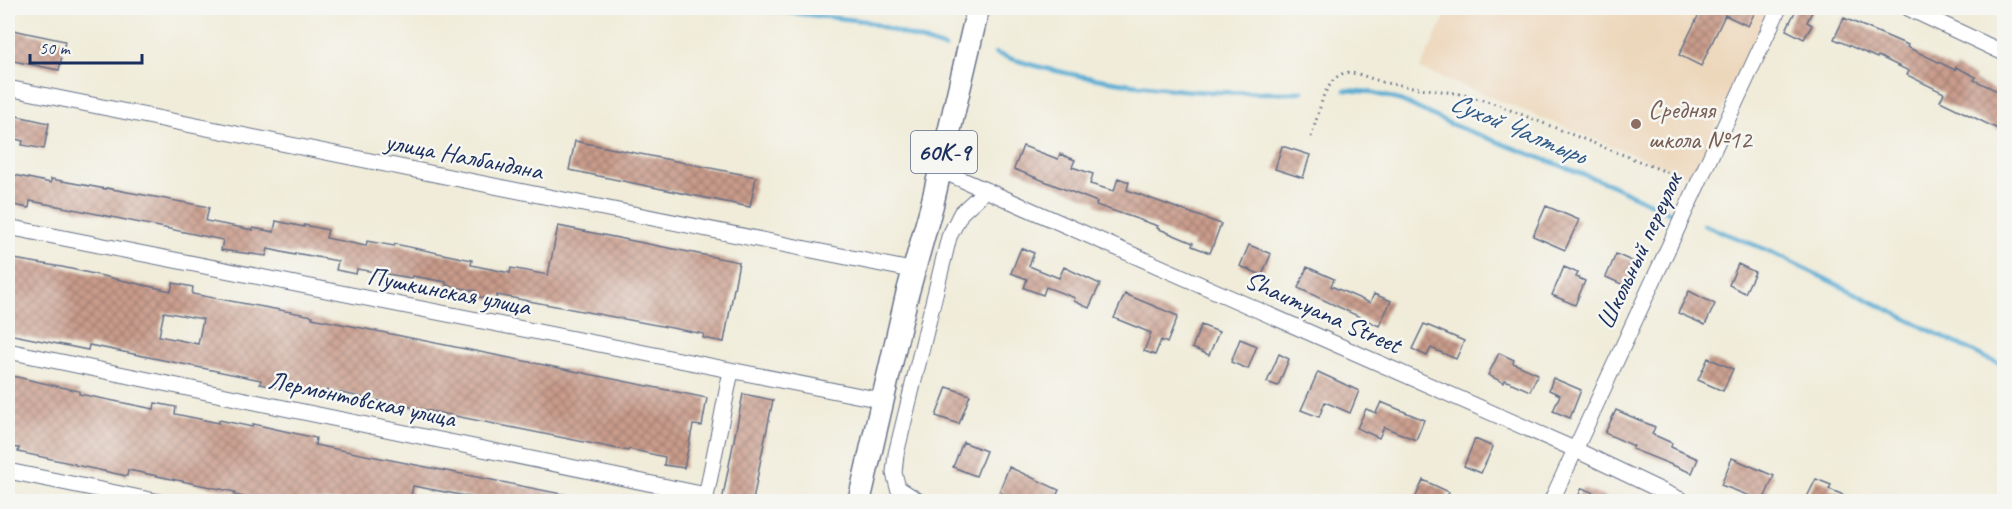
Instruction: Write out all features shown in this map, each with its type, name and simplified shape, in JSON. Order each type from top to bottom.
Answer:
[{"type":"main road","name":"60К-9","points":[[907,295],[924,203],[970,8]]},
{"type":"main road","name":"60К-9","points":[[859,501],[881,400],[940,170],[978,8]]},
{"type":"street","name":"Школьный переулок","points":[[1551,501],[1779,8]]},
{"type":"street","points":[[1908,8],[2004,53]]},
{"type":"street","name":"улица Налбандяна","points":[[8,88],[911,270]]},
{"type":"street","name":"Shaumyana Street","points":[[940,170],[1574,449],[1685,501]]},
{"type":"street","points":[[920,501],[898,488],[894,473],[896,454],[949,237],[961,213],[986,190]]},
{"type":"street","name":"Пушкинская улица","points":[[8,227],[881,400]]},
{"type":"street","name":"Лермонтовская улица","points":[[8,351],[706,498]]},
{"type":"street","points":[[706,498],[731,371]]},
{"type":"street","points":[[8,471],[160,501]]},
{"type":"path","points":[[1311,136],[1324,94],[1334,79],[1345,72],[1385,83],[1461,94],[1490,102],[1696,184]]},
{"type":"shaded area","name":"Средняя школа №12","points":[[1449,8],[1769,8],[1692,178],[1420,69]]},
{"type":"building","points":[[1702,8],[1757,8],[1748,26],[1725,15],[1701,66],[1679,55]]},
{"type":"building","points":[[1797,8],[1814,8],[1807,22],[1812,25],[1804,39],[1786,30]]},
{"type":"building","points":[[1844,18],[1908,45],[1907,47],[1955,70],[1956,67],[1976,77],[1974,80],[2004,94],[2004,132],[1940,101],[1944,93],[1907,75],[1909,71],[1834,39]]},
{"type":"building","points":[[8,29],[65,41],[59,70],[8,60]]},
{"type":"building","points":[[8,114],[49,123],[44,149],[22,145],[23,141],[8,137]]},
{"type":"building","points":[[575,141],[756,177],[750,207],[569,170]]},
{"type":"building","points":[[1023,146],[1058,159],[1060,154],[1075,160],[1072,167],[1093,174],[1090,184],[1114,191],[1118,178],[1129,182],[1127,190],[1221,224],[1210,253],[1157,228],[1158,226],[1096,205],[1097,202],[1014,169]]},
{"type":"building","points":[[1282,146],[1310,155],[1303,178],[1275,169]]},
{"type":"building","points":[[14,175],[51,183],[51,179],[106,188],[209,207],[206,221],[274,232],[276,221],[304,227],[304,225],[328,230],[326,238],[366,246],[367,241],[394,246],[395,244],[472,260],[471,265],[510,273],[511,268],[548,275],[558,226],[739,262],[724,342],[703,338],[704,334],[497,295],[496,300],[475,296],[476,291],[446,285],[446,282],[357,269],[356,274],[336,270],[338,261],[295,253],[295,255],[268,249],[266,256],[221,250],[223,240],[68,208],[30,201],[29,208],[8,204]]},
{"type":"building","points":[[1546,206],[1579,220],[1565,250],[1533,236]]},
{"type":"building","points":[[1249,245],[1271,254],[1262,275],[1240,266]]},
{"type":"building","points":[[1021,248],[1034,253],[1029,266],[1059,278],[1064,267],[1100,284],[1089,308],[1074,301],[1075,298],[1046,287],[1043,295],[1024,288],[1027,279],[1011,273]]},
{"type":"building","points":[[1616,254],[1638,264],[1628,287],[1606,277]]},
{"type":"building","points":[[8,258],[62,267],[171,291],[173,283],[193,287],[192,294],[313,316],[312,318],[707,398],[702,426],[693,425],[684,468],[664,465],[665,457],[629,449],[628,451],[327,390],[325,397],[260,384],[261,380],[89,345],[88,350],[8,334],[8,315],[13,288],[8,287]],"holes":[[[164,312],[203,319],[198,344],[159,336]]]},
{"type":"building","points":[[1738,264],[1755,272],[1745,293],[1729,285]]},
{"type":"building","points":[[1307,267],[1334,279],[1331,286],[1370,303],[1374,294],[1391,301],[1379,326],[1298,288]]},
{"type":"building","points":[[1564,267],[1578,273],[1576,277],[1585,281],[1575,305],[1552,295]]},
{"type":"building","points":[[1689,291],[1715,304],[1705,325],[1678,313]]},
{"type":"building","points":[[1125,294],[1178,316],[1167,343],[1161,340],[1155,355],[1144,351],[1151,333],[1114,318]]},
{"type":"building","points":[[1424,324],[1464,341],[1456,359],[1431,348],[1427,356],[1412,349]]},
{"type":"building","points":[[1201,325],[1219,332],[1209,355],[1192,348]]},
{"type":"building","points":[[1240,339],[1257,346],[1248,369],[1231,362]]},
{"type":"building","points":[[1499,353],[1514,360],[1513,363],[1538,374],[1530,391],[1488,375]]},
{"type":"building","points":[[1279,354],[1289,359],[1278,386],[1267,382]]},
{"type":"building","points":[[1708,358],[1733,369],[1723,391],[1698,380]]},
{"type":"building","points":[[1318,372],[1359,391],[1350,413],[1325,402],[1319,417],[1301,410]]},
{"type":"building","points":[[8,375],[79,391],[79,394],[154,409],[155,403],[176,407],[175,414],[219,423],[219,420],[252,427],[253,424],[316,438],[315,445],[572,496],[572,501],[492,501],[413,486],[410,501],[265,501],[234,495],[235,492],[128,470],[127,476],[75,465],[18,452],[19,448],[8,447]]},
{"type":"building","points":[[1553,378],[1581,390],[1570,418],[1553,411],[1560,395],[1549,390]]},
{"type":"building","points":[[947,387],[970,395],[959,424],[936,416]]},
{"type":"building","points":[[743,394],[773,400],[753,501],[722,501]]},
{"type":"building","points":[[1381,402],[1424,420],[1416,440],[1384,427],[1379,438],[1357,428],[1366,409],[1376,413]]},
{"type":"building","points":[[1616,410],[1655,427],[1652,434],[1672,443],[1671,447],[1698,459],[1692,473],[1632,449],[1634,446],[1605,433]]},
{"type":"building","points":[[1475,439],[1493,447],[1481,473],[1464,466]]},
{"type":"building","points":[[963,442],[986,451],[976,476],[953,467]]},
{"type":"building","points":[[1732,458],[1774,476],[1763,501],[1721,485]]},
{"type":"building","points":[[1009,467],[1059,490],[1054,501],[1022,501],[999,492]]},
{"type":"building","points":[[1816,479],[1831,485],[1829,489],[1858,501],[1805,501]]},
{"type":"building","points":[[1423,480],[1449,492],[1445,501],[1414,501]]},
{"type":"building","points":[[1582,488],[1613,501],[1576,501]]},
{"type":"waterway","name":"Сухой Чалтырь","points":[[745,8],[865,21],[945,48]]},
{"type":"waterway","name":"Сухой Чалтырь","points":[[995,53],[1059,72],[1150,87],[1216,92],[1290,93],[1302,91]]},
{"type":"waterway","name":"Сухой Чалтырь","points":[[1345,90],[1370,92],[1402,101],[1453,125],[1609,184],[1673,214]]},
{"type":"waterway","name":"Сухой Чалтырь","points":[[1704,225],[1767,250],[2004,365]]},
{"type":"place","name":"Средняя школа №12","points":[[1636,124]]}]
